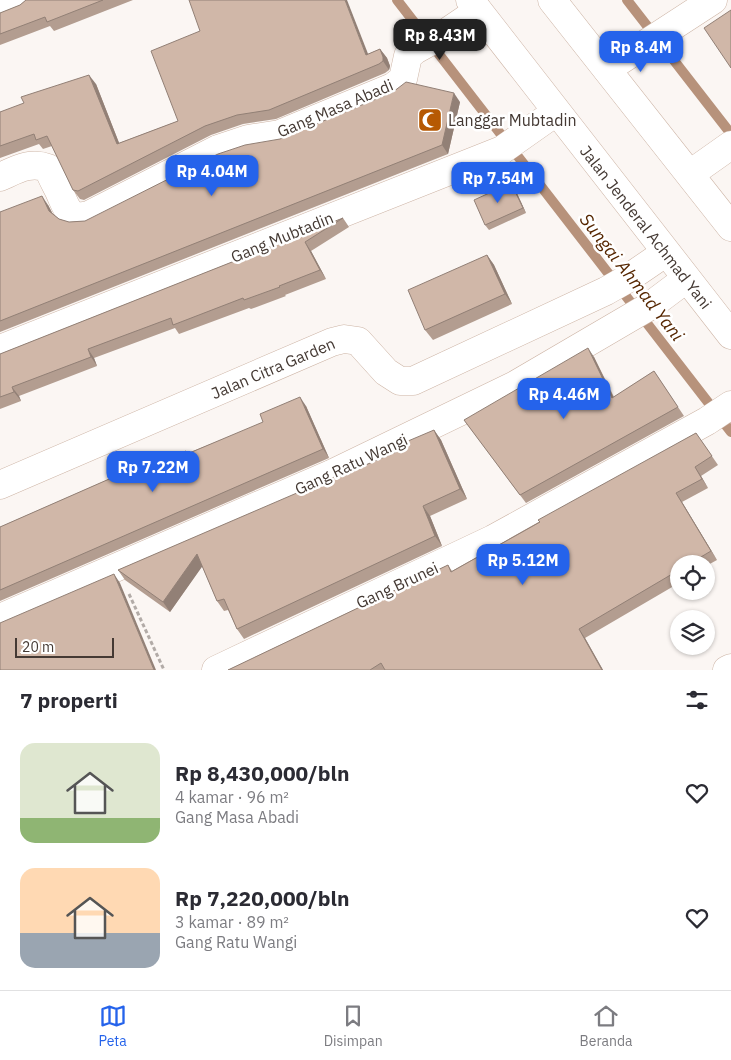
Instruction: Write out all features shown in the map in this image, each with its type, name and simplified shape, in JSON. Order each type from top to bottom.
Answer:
[{"type":"main road","points":[[0,8],[20,0]]},
{"type":"main road","points":[[552,0],[731,227]]},
{"type":"main road","points":[[607,69],[714,0]]},
{"type":"main road","name":"Gang Masa Abadi","points":[[0,177],[29,165],[48,168],[65,208],[74,216],[82,217],[218,149],[248,139],[280,134],[393,87],[403,79],[408,56],[444,34],[474,6]]},
{"type":"main road","name":"Jalan Jenderal Achmad Yani","points":[[474,6],[665,253],[731,335]]},
{"type":"main road","name":"Gang Mubtadin","points":[[0,349],[511,144],[556,112]]},
{"type":"main road","points":[[690,174],[731,145]]},
{"type":"main road","name":"Jalan Citra Garden","points":[[0,485],[344,338],[358,341],[386,372],[400,381],[413,381],[617,285],[665,253]]},
{"type":"main road","name":"Gang Ratu Wangi","points":[[0,618],[331,474],[515,385],[623,320],[650,306],[686,279]]},
{"type":"main road","name":"Gang Brunei","points":[[216,670],[493,539],[707,421],[731,405]]},
{"type":"main road","points":[[727,670],[731,668]]},
{"type":"path","points":[[117,568],[164,670]]},
{"type":"building","points":[[26,0],[103,0],[47,22],[45,17],[0,34],[0,13],[20,5]]},
{"type":"building","points":[[189,0],[345,0],[366,55],[380,49],[383,61],[269,110],[237,115],[205,126],[78,191],[73,190],[47,136],[36,140],[34,134],[0,146],[0,112],[24,103],[21,97],[89,75],[117,144],[178,121],[151,51],[200,31]]},
{"type":"building","points":[[731,10],[731,68],[704,28]]},
{"type":"building","points":[[406,82],[454,93],[442,145],[0,321],[0,212],[42,196],[49,211],[59,219],[69,222],[85,221],[218,154],[245,145],[280,139],[393,92]]},
{"type":"building","points":[[511,183],[523,208],[485,225],[474,200]]},
{"type":"building","points":[[343,218],[305,242],[320,270],[280,287],[244,300],[243,298],[173,325],[171,318],[88,349],[91,357],[12,387],[14,392],[0,397],[0,354]]},
{"type":"building","points":[[487,255],[505,294],[425,330],[408,290]]},
{"type":"building","points":[[588,348],[612,398],[654,371],[678,407],[520,495],[464,420]]},
{"type":"building","points":[[300,397],[323,449],[0,590],[0,527],[157,458],[159,462],[186,451],[187,454],[263,422],[260,414]]},
{"type":"building","points":[[434,430],[460,489],[423,506],[435,536],[237,629],[224,599],[217,601],[197,554],[163,602],[118,570],[403,449],[401,444]]},
{"type":"building","points":[[696,433],[712,456],[695,467],[702,479],[676,493],[711,551],[704,555],[670,555],[670,575],[579,629],[602,670],[385,670],[381,663],[370,670],[228,670],[448,565],[451,572],[540,522],[538,520]]},
{"type":"building","points":[[114,574],[154,670],[0,670],[0,623]]},
{"type":"waterway","name":"Sungai Ahmad Yani","points":[[397,0],[731,432]]},
{"type":"waterway","name":"Sungai Ahmad Yani","points":[[627,0],[731,134]]},
{"type":"place","name":"Langgar Mubtadin","points":[[430,120]]}]
